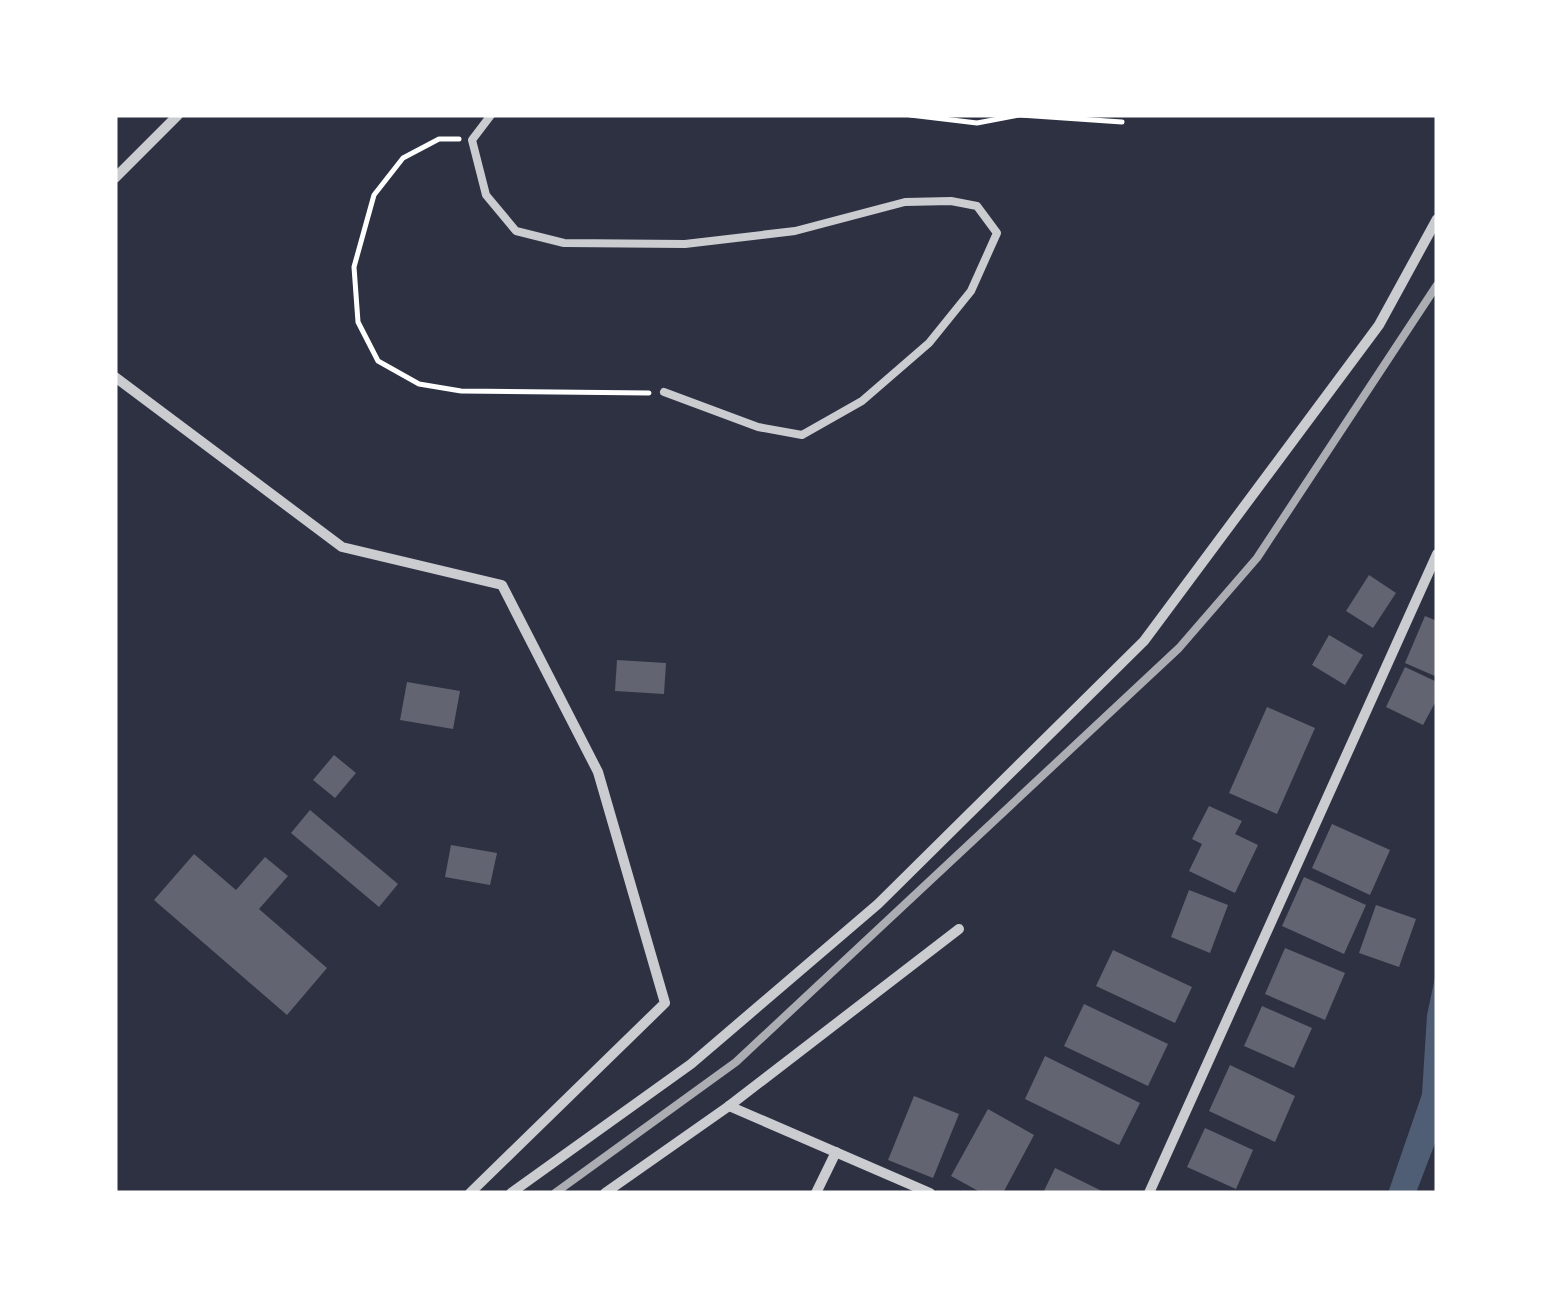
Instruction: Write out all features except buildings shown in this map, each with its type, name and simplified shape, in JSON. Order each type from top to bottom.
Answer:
[{"type":"street","points":[[115,178],[178,115]]},
{"type":"street","points":[[511,1193],[691,1064],[878,904],[1144,641],[1379,325],[1437,218]]},
{"type":"street","points":[[115,377],[342,547],[502,584],[598,772],[665,1003],[470,1193]]},
{"type":"street","points":[[1149,1193],[1437,554]]},
{"type":"street","points":[[605,1193],[729,1106],[959,929]]},
{"type":"street","points":[[729,1106],[930,1193]]},
{"type":"street","points":[[816,1193],[836,1152]]},
{"type":"lane","points":[[491,115],[472,140],[486,196],[516,231],[564,243],[685,244],[794,231],[904,202],[951,201],[977,206],[997,233],[971,291],[930,342],[862,402],[802,435],[758,427],[664,392]]},
{"type":"path","points":[[910,115],[977,122],[1019,115],[1122,122]]},
{"type":"path","points":[[472,140],[438,139],[403,158],[374,196],[354,267],[358,322],[378,361],[419,384],[461,391],[664,392]]},
{"type":"water","points":[[1437,968],[1437,1138],[1416,1193],[1388,1193],[1422,1094],[1427,1015]]},
{"type":"railway","points":[[555,1193],[736,1062],[1179,648],[1257,558],[1437,285]]}]
